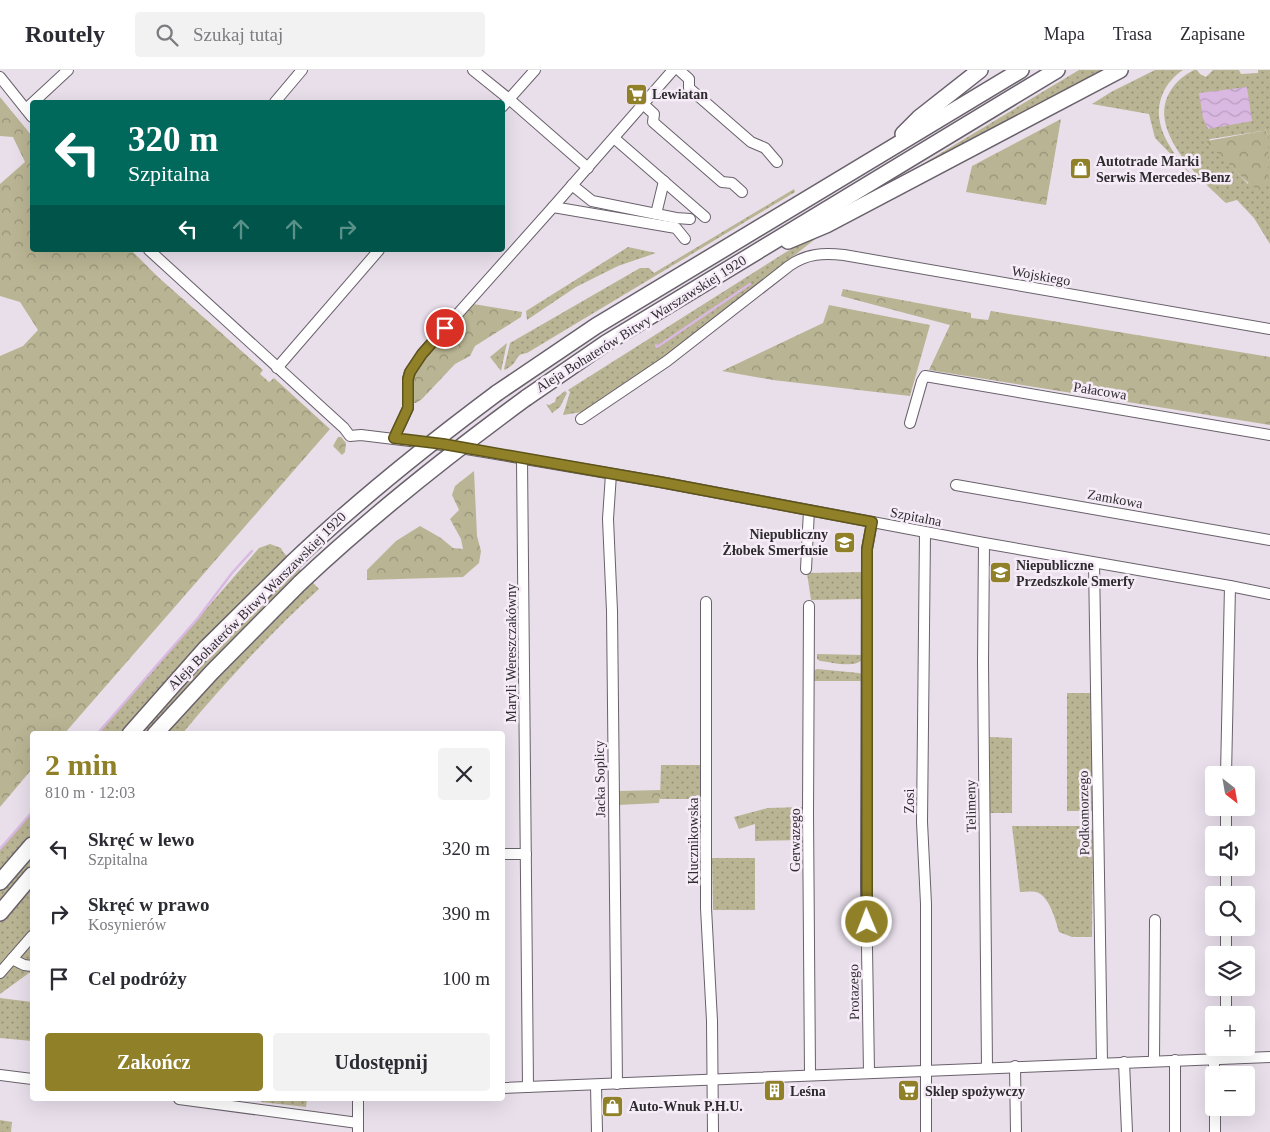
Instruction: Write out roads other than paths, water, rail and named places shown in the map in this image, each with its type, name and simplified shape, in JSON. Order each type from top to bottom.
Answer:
[{"type":"highway","points":[[888,149],[919,118],[980,70]]},
{"type":"highway","name":"Aleja Bohaterów Bitwy Warszawskiej 1920","points":[[133,731],[206,648],[344,514],[391,474],[497,393],[596,326],[1021,70]]},
{"type":"highway","name":"Aleja Bohaterów Bitwy Warszawskiej 1920","points":[[158,731],[212,672],[335,550],[417,481],[526,398],[606,343],[729,267],[1058,70]]},
{"type":"highway","points":[[729,267],[826,224],[1120,70]]},
{"type":"highway","points":[[0,882],[30,847]]},
{"type":"highway","points":[[0,913],[30,877]]},
{"type":"street","points":[[41,100],[68,70]]},
{"type":"street","points":[[277,100],[302,70]]},
{"type":"street","points":[[473,70],[503,100]]},
{"type":"street","points":[[535,70],[506,103],[588,168]]},
{"type":"street","points":[[394,438],[408,408],[408,379],[416,363],[673,70]]},
{"type":"street","points":[[679,70],[689,78],[689,88],[752,142],[765,148],[777,162]]},
{"type":"street","points":[[0,77],[29,113]]},
{"type":"street","points":[[643,104],[654,114],[653,122],[722,182],[732,183],[742,192]]},
{"type":"street","points":[[614,138],[705,217]]},
{"type":"street","points":[[656,214],[664,181]]},
{"type":"street","points":[[572,185],[592,201],[690,219]]},
{"type":"street","points":[[553,208],[676,228],[685,239]]},
{"type":"street","name":"Szpitalna","points":[[152,252],[348,434],[443,444],[809,510],[925,533],[1270,594]]},
{"type":"street","points":[[277,368],[377,252]]},
{"type":"street","name":"Wojskiego","points":[[581,419],[667,361],[789,266],[808,256],[827,253],[1270,329]]},
{"type":"street","name":"Pałacowa","points":[[910,423],[922,380],[926,376],[1270,435]]},
{"type":"street","name":"Maryli Wereszczakówny","points":[[522,459],[528,1087]]},
{"type":"street","name":"Jacka Soplicy","points":[[611,474],[608,519],[612,611],[617,1084]]},
{"type":"street","name":"Zamkowa","points":[[956,485],[1270,540]]},
{"type":"street","points":[[806,569],[809,510]]},
{"type":"street","name":"Protazego","points":[[869,1072],[866,885],[867,549],[872,522]]},
{"type":"street","name":"Zosi","points":[[925,533],[922,822],[926,904],[926,1132]]},
{"type":"street","name":"Telimeny","points":[[984,543],[983,662],[987,1067]]},
{"type":"street","name":"Podkomorzego","points":[[1094,563],[1102,1063]]},
{"type":"street","points":[[1226,766],[1230,586]]},
{"type":"street","name":"Klucznikowska","points":[[706,602],[706,908],[712,1020],[713,1132]]},
{"type":"street","name":"Gerwazego","points":[[809,606],[810,1074]]},
{"type":"street","points":[[505,854],[526,854]]},
{"type":"street","points":[[1154,1060],[1155,920]]},
{"type":"street","points":[[0,973],[30,938]]},
{"type":"street","points":[[12,959],[30,966]]},
{"type":"street","points":[[505,1088],[1214,1059],[1220,1056]]},
{"type":"street","points":[[1255,1056],[1270,1057]]},
{"type":"street","points":[[1214,1059],[1214,1066]]},
{"type":"street","points":[[1175,1060],[1175,1132]]},
{"type":"street","points":[[1124,1062],[1127,1132]]},
{"type":"street","points":[[1015,1066],[1016,1132]]},
{"type":"street","points":[[0,1075],[30,1079]]},
{"type":"street","points":[[596,1085],[597,1132]]},
{"type":"street","points":[[192,1101],[358,1127],[358,1101]]},
{"type":"street","points":[[1215,1116],[1215,1132]]},
{"type":"water","points":[[1247,87],[1252,121],[1208,129],[1203,118],[1199,93]]},
{"type":"waterway","points":[[656,345],[657,347],[750,284]]},
{"type":"waterway","points":[[100,731],[198,618],[232,573],[252,551]]},
{"type":"waterway","points":[[0,849],[30,814]]},
{"type":"place","name":"Lewiatan","points":[[636,94]]},
{"type":"place","name":"Autotrade Marki Serwis Mercedes-Benz","points":[[1080,169]]},
{"type":"place","name":"Niepubliczny Żłobek Smerfusie","points":[[844,542]]},
{"type":"place","name":"Niepubliczne Przedszkole Smerfy","points":[[1000,573]]},
{"type":"place","name":"Leśna","points":[[774,1091]]},
{"type":"place","name":"Sklep spożywczy","points":[[909,1091]]},
{"type":"place","name":"Auto-Wnuk P.H.U.","points":[[613,1106]]}]
